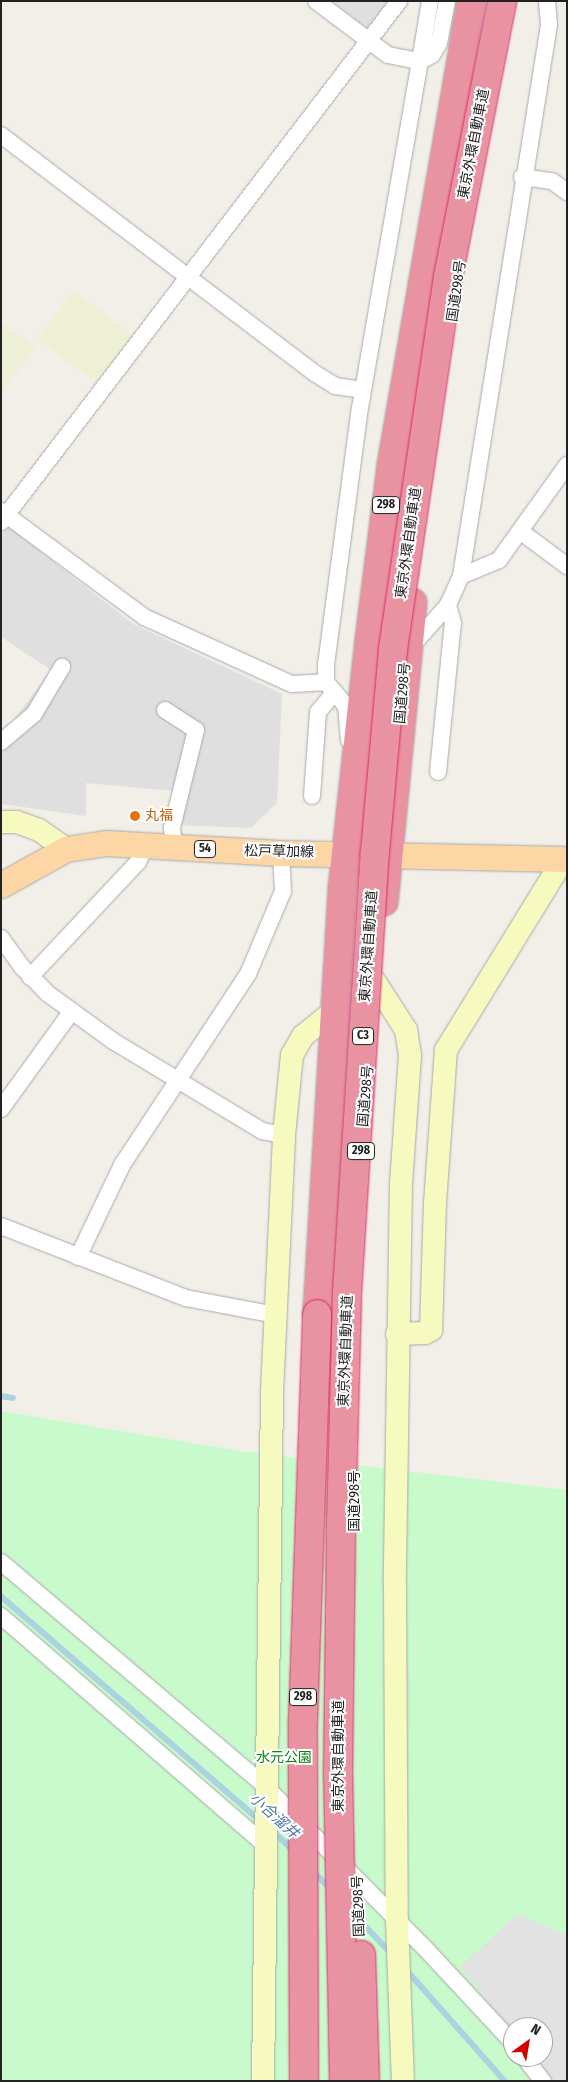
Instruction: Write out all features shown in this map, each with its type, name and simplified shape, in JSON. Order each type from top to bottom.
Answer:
[{"type":"highway","name":"298","points":[[304,2081],[302,1720],[317,1314],[334,1012],[346,854],[391,466],[471,1]]},
{"type":"highway","name":"東京外環自動車道","points":[[328,2081],[325,1755],[335,1271],[357,863],[381,649],[434,277],[486,1]]},
{"type":"highway","name":"東京外環自動車道","points":[[344,2081],[338,1775],[341,1526],[347,1293],[375,852],[393,649],[446,286],[502,1]]},
{"type":"highway","name":"国道298号","points":[[365,2081],[356,1800],[360,1173],[375,982],[389,854],[407,652],[462,258],[512,1]]},
{"type":"main road","name":"松戸草加線","points":[[1,885],[42,860],[66,849],[106,843],[281,853],[566,859]]},
{"type":"street","points":[[316,1],[388,55],[420,61],[432,55],[439,43],[447,1]]},
{"type":"street","points":[[355,770],[346,706],[330,687],[292,684],[144,617],[4,516],[189,278],[399,1]]},
{"type":"street","points":[[312,796],[318,712],[330,687],[363,390],[430,1]]},
{"type":"street","points":[[407,652],[448,606],[461,576],[522,177],[549,25],[547,1]]},
{"type":"street","points":[[1,135],[316,374],[335,386],[363,390]]},
{"type":"street","points":[[522,177],[552,181],[567,192]]},
{"type":"street","points":[[461,576],[498,560],[567,465]]},
{"type":"street","points":[[520,531],[567,566]]},
{"type":"street","points":[[438,772],[453,623],[448,606]]},
{"type":"street","points":[[1,742],[34,714],[62,667]]},
{"type":"street","points":[[165,710],[196,730],[172,828],[174,848]]},
{"type":"street","points":[[1,822],[17,822],[39,830],[66,849]]},
{"type":"street","points":[[30,977],[132,869],[146,846]]},
{"type":"street","points":[[78,1256],[122,1165],[248,974],[283,891],[281,853]]},
{"type":"street","points":[[397,1334],[425,1333],[431,1330],[435,1203],[446,1050],[566,859]]},
{"type":"street","points":[[1,938],[30,977],[72,1011],[178,1082],[262,1131],[284,1135]]},
{"type":"street","points":[[375,982],[406,1030],[410,1055],[401,1183],[397,1334],[397,1920],[403,2081]]},
{"type":"street","points":[[1,1109],[72,1011]]},
{"type":"street","points":[[263,2081],[264,1841],[272,1392],[284,1135],[292,1055],[303,1036],[334,1012]]},
{"type":"street","points":[[1,1226],[186,1298],[276,1315]]},
{"type":"street","points":[[1,1562],[266,1787],[397,1920],[503,2032]]},
{"type":"street","points":[[1,1616],[264,1841]]},
{"type":"street","points":[[532,2067],[543,2081]]},
{"type":"shaded area","points":[[332,1],[392,1],[368,29]]},
{"type":"shaded area","points":[[9,527],[133,624],[282,694],[277,803],[251,828],[173,825],[174,791],[86,783],[86,816],[1,804],[1,737],[51,670],[1,637],[1,534]]},
{"type":"shaded area","points":[[517,1914],[567,1935],[567,2081],[551,2081],[540,2067],[553,2067],[553,2017],[503,2017],[503,2021],[460,1967]]},
{"type":"green space","points":[[73,290],[134,336],[98,384],[37,338]]},
{"type":"green space","points":[[1,322],[36,347],[1,394]]},
{"type":"green space","name":"水元公園","points":[[1,1411],[247,1452],[567,1490],[567,2081],[547,2072],[538,2081],[1,2081]]},
{"type":"waterway","points":[[1,1396],[13,1398]]},
{"type":"waterway","name":"小合溜井","points":[[1,1596],[260,1820]]},
{"type":"waterway","name":"小合溜井","points":[[273,1831],[294,1851]]},
{"type":"waterway","name":"小合溜井","points":[[312,1870],[332,1890]]},
{"type":"waterway","name":"小合溜井","points":[[350,1910],[392,1954]]},
{"type":"waterway","name":"小合溜井","points":[[405,1968],[505,2081]]},
{"type":"place","name":"丸福","points":[[135,816]]}]
